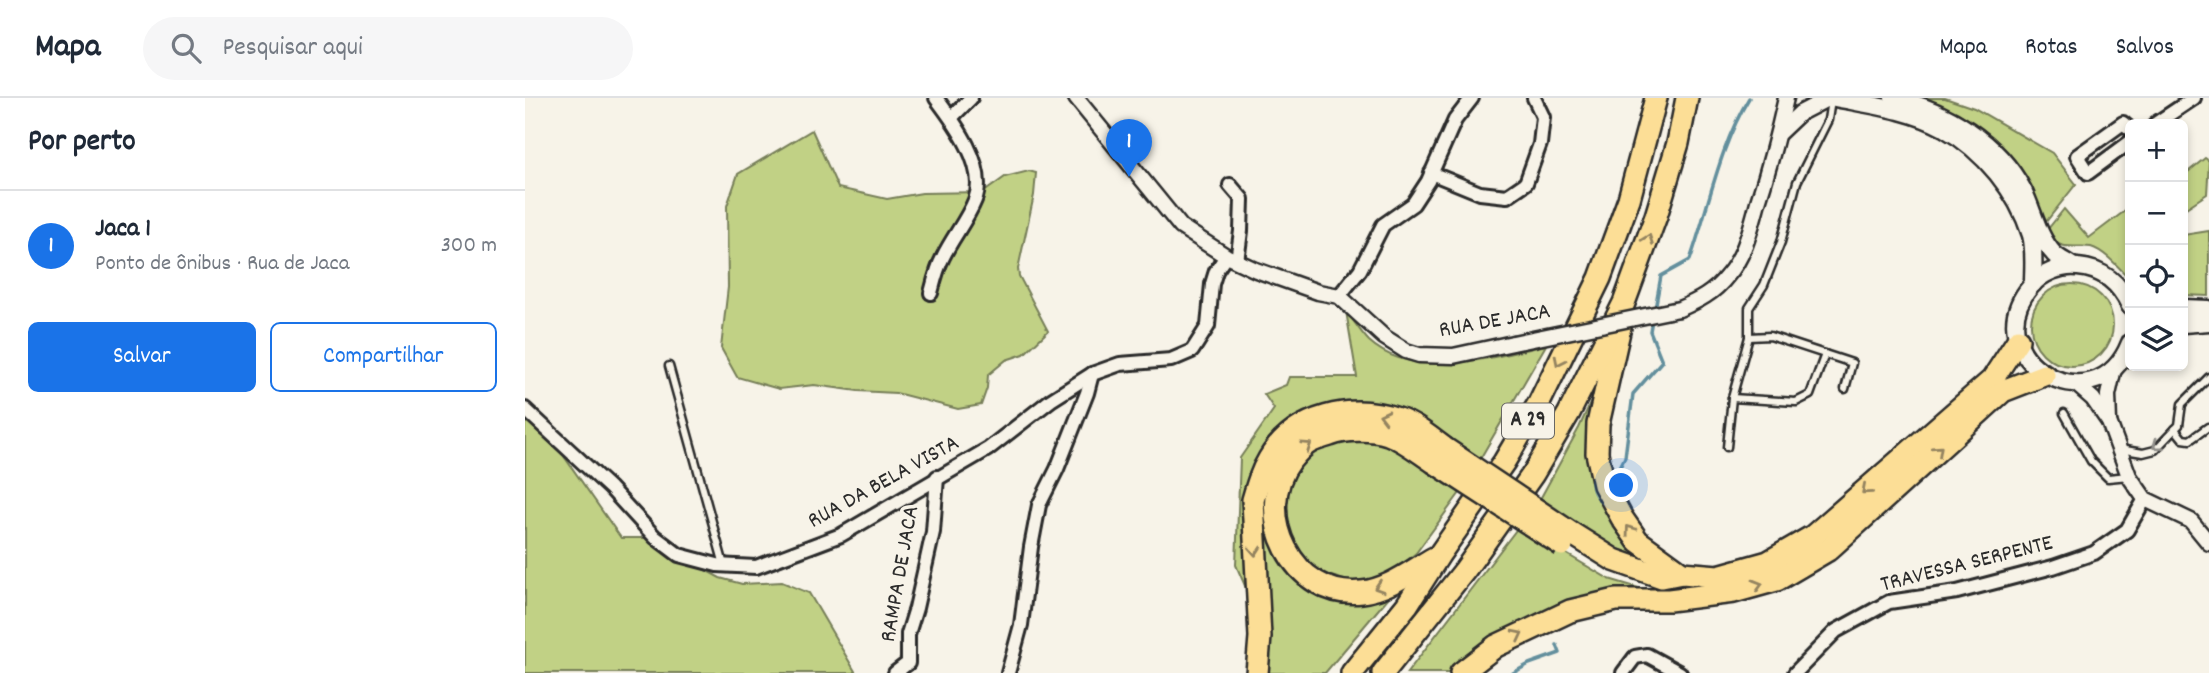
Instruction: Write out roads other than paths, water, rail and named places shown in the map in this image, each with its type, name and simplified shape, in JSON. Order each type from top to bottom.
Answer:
[{"type":"highway","name":"A 29","points":[[1352,673],[1407,606],[1504,462],[1539,402],[1600,278],[1629,199],[1656,98]]},
{"type":"highway","name":"A 29","points":[[1383,673],[1465,570],[1533,474],[1569,413],[1624,303],[1656,216],[1678,143],[1687,98]]},
{"type":"highway","points":[[1624,303],[1598,424],[1597,453],[1604,485],[1638,541],[1682,573]]},
{"type":"highway","points":[[1566,539],[1614,561],[1662,577],[1682,573],[1718,576],[1768,562],[1813,536],[1992,380],[2018,340]]},
{"type":"highway","points":[[1461,673],[1496,646],[1570,611],[1616,600],[1669,600],[1734,592],[1777,580],[1828,550],[2003,391],[2044,375]]},
{"type":"highway","points":[[1257,673],[1260,637],[1253,500],[1259,478],[1270,457],[1301,427],[1317,418],[1342,413],[1373,413],[1399,420],[1421,431],[1439,455]]},
{"type":"highway","points":[[1439,555],[1384,587],[1360,592],[1327,587],[1314,580],[1299,568],[1285,549],[1277,529],[1274,509],[1276,489],[1284,468],[1308,443],[1339,432],[1372,431],[1387,434],[1439,455],[1566,539],[1605,571],[1636,584],[1691,596]]},
{"type":"main road","points":[[1832,98],[1900,111],[1943,128],[1974,149],[1994,171],[2019,207],[2032,237],[2033,284]]},
{"type":"main road","points":[[1893,98],[1949,118],[1991,146],[2022,188],[2043,237],[2055,254],[2072,266]]},
{"type":"main road","points":[[2125,295],[2103,274],[2088,268],[2072,266],[2058,269],[2033,284],[2018,310],[2016,325],[2023,354],[2032,366],[2059,382],[2076,384],[2103,377],[2114,368],[2125,351]]},
{"type":"main road","points":[[2188,311],[2208,321]]},
{"type":"main road","points":[[2188,323],[2208,321]]},
{"type":"street","points":[[931,293],[941,260],[975,199],[978,181],[968,146],[936,98]]},
{"type":"street","points":[[951,118],[971,98]]},
{"type":"street","name":"RUA DE JACA","points":[[1076,98],[1181,227],[1232,259],[1318,292],[1339,296],[1384,337],[1406,351],[1419,355],[1453,356],[1679,309],[1703,299],[1738,262],[1779,133],[1786,98]]},
{"type":"street","points":[[1339,296],[1360,271],[1383,225],[1413,204],[1431,173],[1455,120],[1472,98]]},
{"type":"street","points":[[1431,173],[1481,193],[1507,196],[1526,183],[1540,144],[1543,117],[1534,98]]},
{"type":"street","points":[[1779,133],[1800,113],[1832,98]]},
{"type":"street","points":[[2162,119],[2194,98]]},
{"type":"street","points":[[2125,125],[2123,123],[2077,156],[2088,173],[2125,146]]},
{"type":"street","name":"RUA DA BELA VISTA","points":[[525,409],[610,488],[655,537],[679,555],[724,565],[756,567],[786,558],[841,535],[988,449],[1051,400],[1091,374],[1120,363],[1171,360],[1192,351],[1208,326],[1216,271],[1232,259],[1241,231],[1242,199],[1230,185]]},
{"type":"street","points":[[2109,422],[2108,395],[2114,368]]},
{"type":"street","points":[[1008,673],[1021,625],[1039,505],[1057,469],[1087,393],[1091,374]]},
{"type":"street","points":[[2076,384],[2093,399],[2109,422],[2129,476],[2145,499],[2190,522],[2209,543]]},
{"type":"street","name":"RAMPA DE JACA","points":[[895,673],[908,663],[908,634],[933,531],[937,477]]},
{"type":"street","name":"TRAVESSA SERPENTE","points":[[1795,673],[1836,631],[1889,602],[1957,592],[2053,567],[2094,553],[2127,530],[2145,499]]},
{"type":"street","points":[[1623,673],[1635,657],[1647,655],[1680,673]]},
{"type":"lane","points":[[1727,447],[1732,398],[1749,337],[1749,308],[1765,285],[1781,242],[1797,182],[1828,120],[1832,98]]},
{"type":"lane","points":[[1749,337],[1770,336],[1852,363],[1845,389]]},
{"type":"lane","points":[[1732,398],[1796,402],[1810,395],[1825,354]]},
{"type":"lane","points":[[669,366],[724,565]]},
{"type":"lane","points":[[2119,449],[2143,453],[2155,450],[2179,425],[2182,404],[2209,377]]},
{"type":"lane","points":[[2200,386],[2209,387]]},
{"type":"lane","points":[[2064,413],[2091,461],[2108,478],[2129,476]]},
{"type":"lane","points":[[2175,429],[2183,439],[2190,440],[2208,427]]},
{"type":"waterway","points":[[1655,309],[1661,276],[1690,260],[1722,157],[1749,98]]},
{"type":"waterway","points":[[1618,471],[1625,457],[1633,394],[1662,361],[1650,331],[1652,320]]},
{"type":"waterway","points":[[1513,673],[1560,653],[1557,645]]},
{"type":"place","name":"Jaca 1","points":[[1129,177]]}]
